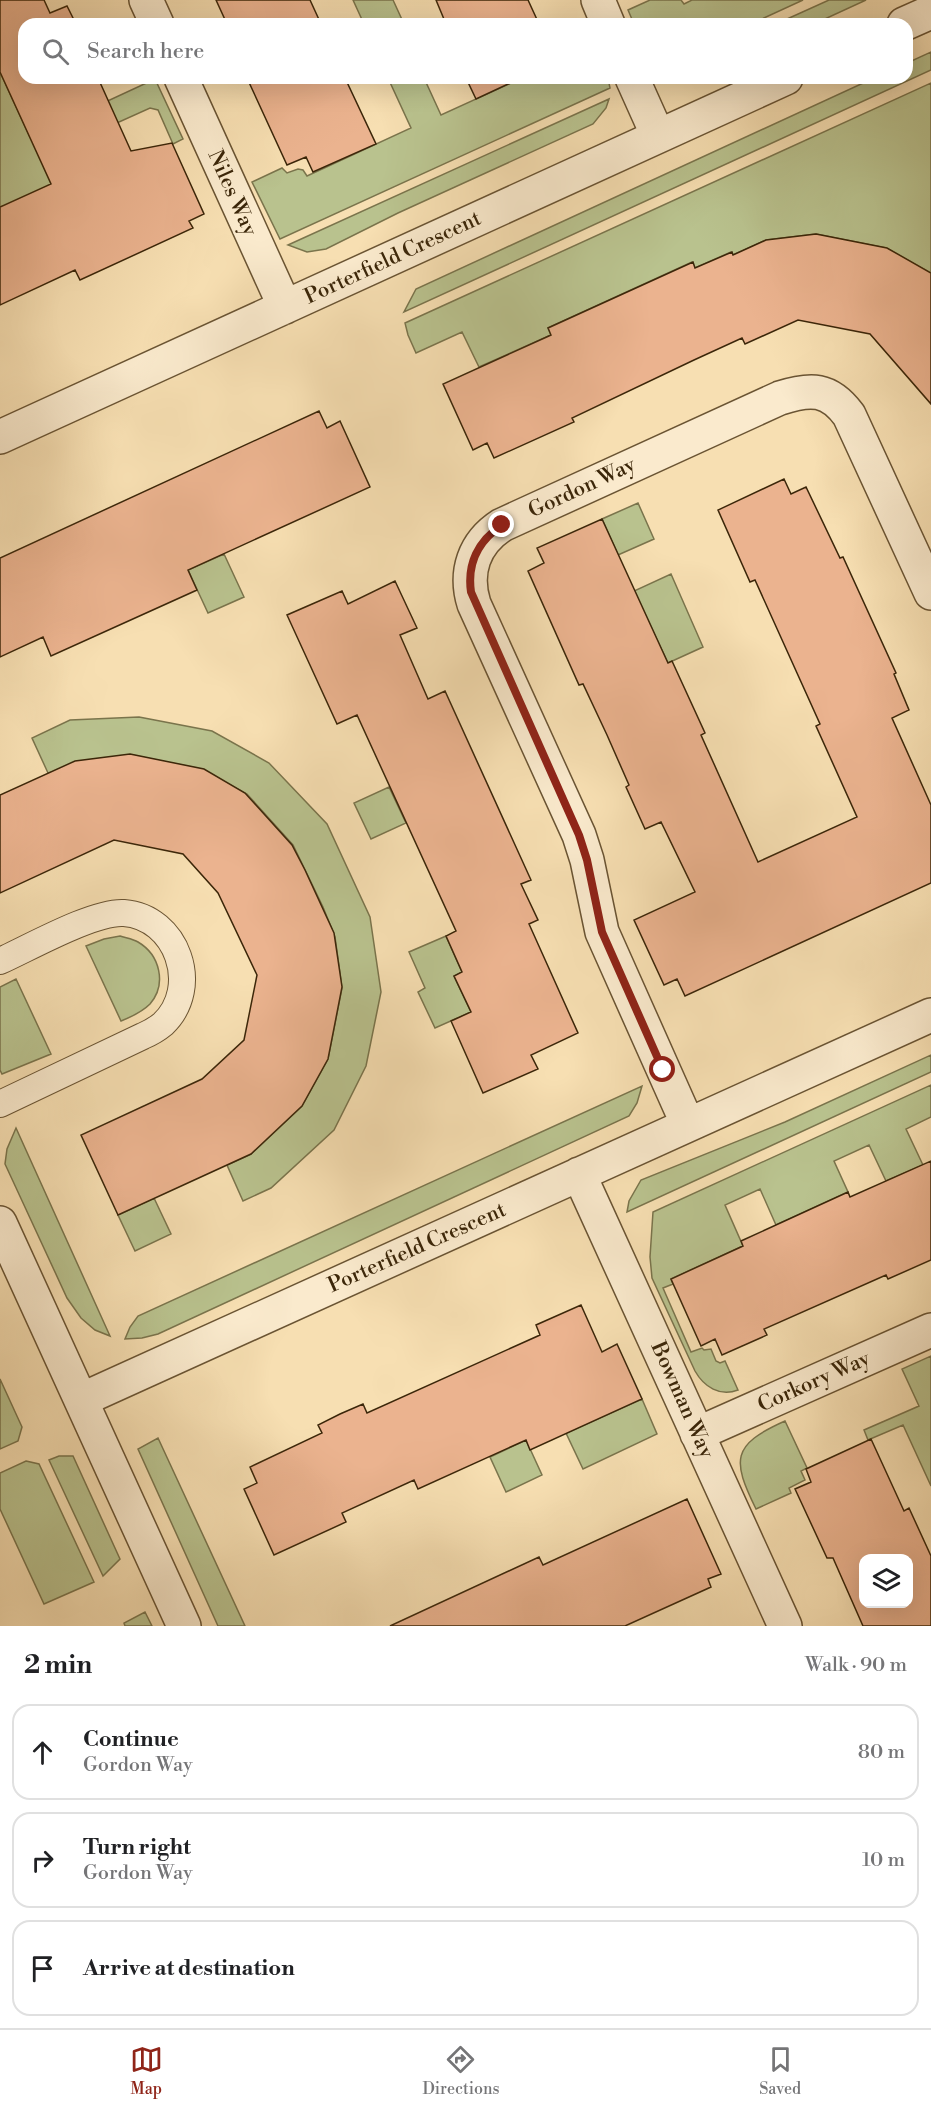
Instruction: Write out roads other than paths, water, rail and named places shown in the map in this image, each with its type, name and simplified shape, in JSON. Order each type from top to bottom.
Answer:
[{"type":"street","points":[[146,0],[154,18]]},
{"type":"street","points":[[598,0],[606,18]]},
{"type":"street","points":[[913,20],[931,12]]},
{"type":"street","name":"Niles Way","points":[[184,84],[285,307]]},
{"type":"street","points":[[635,84],[658,136]]},
{"type":"street","name":"Porterfield Crescent","points":[[0,437],[773,84]]},
{"type":"street","name":"Gordon Way","points":[[688,1125],[602,932],[587,860],[579,835],[474,604],[469,580],[470,568],[479,547],[494,530],[502,525],[780,398],[804,392],[817,392],[828,394],[836,399],[849,415],[931,593]]},
{"type":"street","name":"Porterfield Crescent","points":[[81,1401],[931,1015]]},
{"type":"street","name":"Bowman Way","points":[[579,1174],[698,1434],[781,1625]]},
{"type":"street","points":[[0,1223],[184,1626]]},
{"type":"street","name":"Corkory Way","points":[[698,1434],[931,1330]]},
{"type":"lane","points":[[0,961],[89,920],[111,913],[123,913],[146,920],[166,934],[178,954],[182,976],[179,998],[162,1025],[0,1104]]}]
